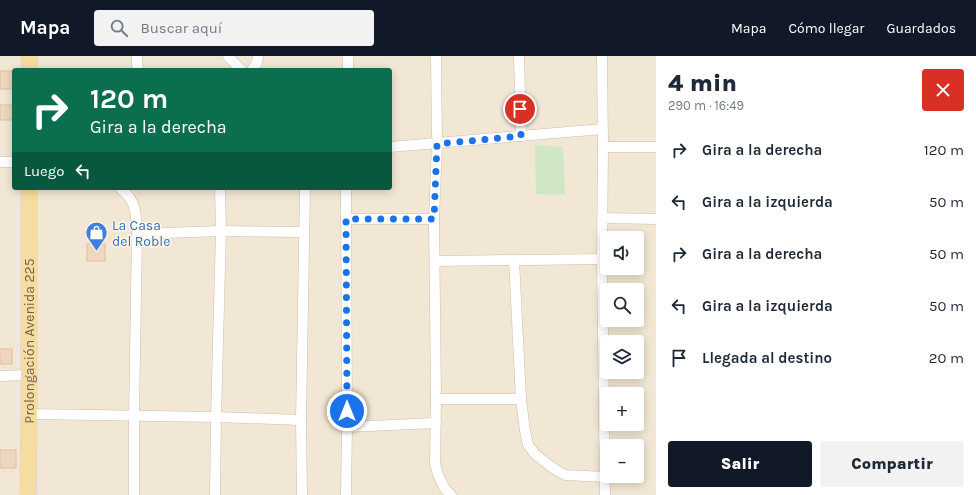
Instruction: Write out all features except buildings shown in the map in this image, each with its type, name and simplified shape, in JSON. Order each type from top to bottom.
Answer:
[{"type":"main road","points":[[29,56],[30,68]]},
{"type":"main road","name":"Prolongación Avenida 225","points":[[28,495],[29,190]]},
{"type":"street","points":[[137,56],[138,68]]},
{"type":"street","points":[[228,56],[239,68]]},
{"type":"street","points":[[253,68],[257,63],[258,56]]},
{"type":"street","points":[[348,56],[348,68]]},
{"type":"street","points":[[436,56],[437,144],[434,219],[436,464],[438,475],[451,495]]},
{"type":"street","points":[[519,56],[521,136]]},
{"type":"street","points":[[602,56],[602,231]]},
{"type":"street","points":[[392,148],[603,129]]},
{"type":"street","points":[[603,147],[656,147]]},
{"type":"street","points":[[0,162],[12,162]]},
{"type":"street","points":[[122,190],[134,203],[137,234],[134,495]]},
{"type":"street","points":[[215,495],[221,231],[220,190]]},
{"type":"street","points":[[302,495],[301,420],[305,190]]},
{"type":"street","points":[[346,190],[346,495]]},
{"type":"street","points":[[602,218],[656,219]]},
{"type":"street","points":[[346,219],[434,219]]},
{"type":"street","points":[[137,234],[221,231],[304,232]]},
{"type":"street","points":[[435,261],[600,259]]},
{"type":"street","points":[[514,260],[521,399],[528,445],[535,454],[565,475],[600,477]]},
{"type":"street","points":[[602,275],[604,439]]},
{"type":"street","points":[[0,376],[29,375]]},
{"type":"street","points":[[436,399],[521,399]]},
{"type":"street","points":[[29,414],[301,420]]},
{"type":"street","points":[[347,427],[436,423]]},
{"type":"street","points":[[605,483],[605,495]]},
{"type":"shaded area","points":[[0,56],[656,56],[656,495],[0,495]]},
{"type":"green space","points":[[535,145],[563,147],[565,195],[536,194]]},
{"type":"place","name":"La Casa del Roble","points":[[96,252]]},
{"type":"route","points":[[347,411],[346,219],[434,219],[437,144],[521,136],[520,109]]}]
